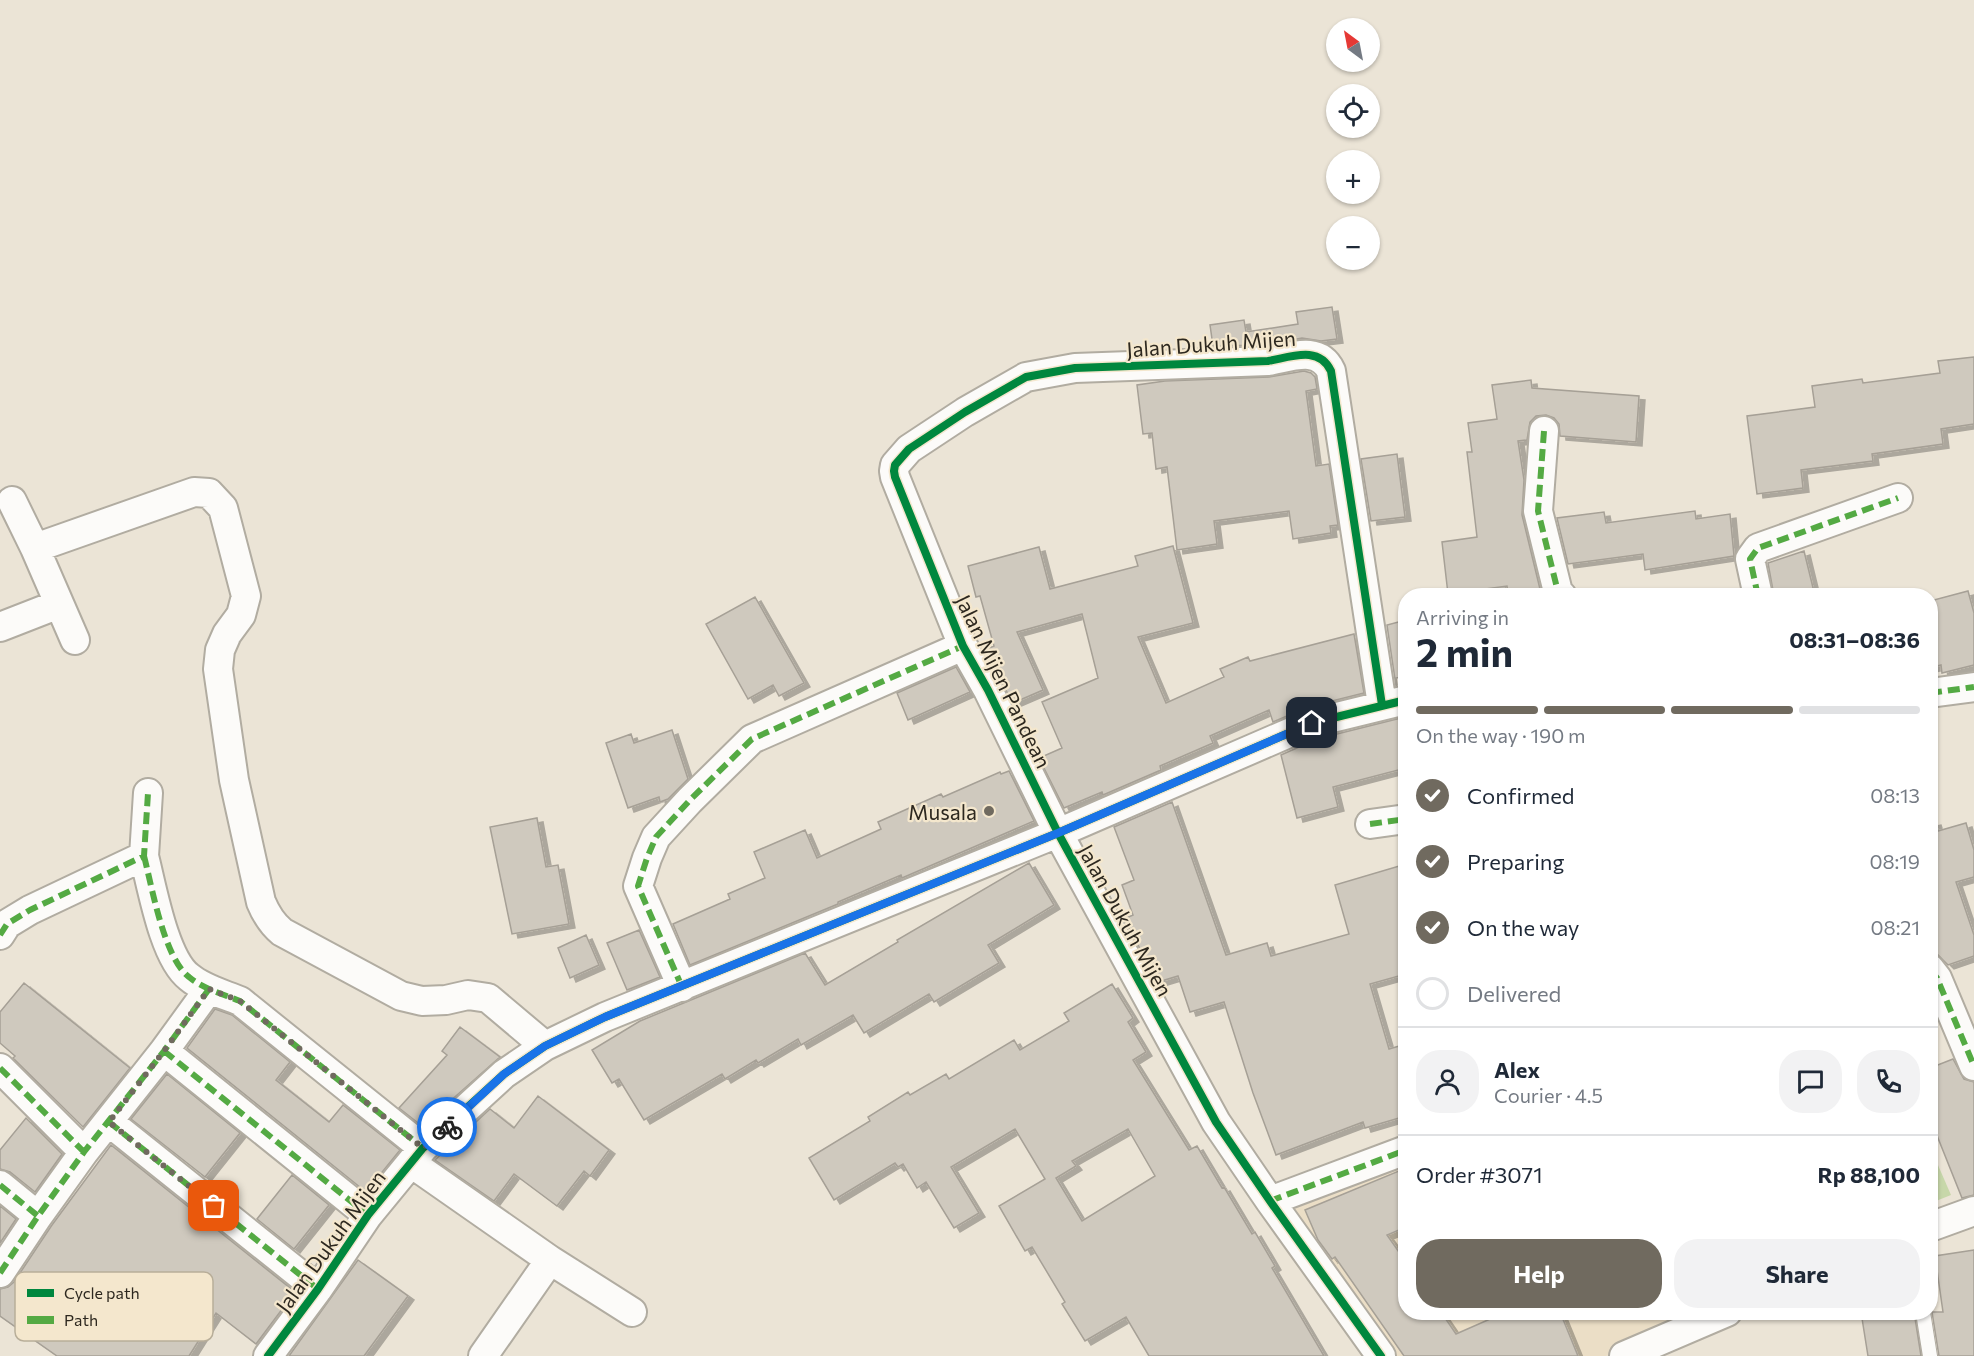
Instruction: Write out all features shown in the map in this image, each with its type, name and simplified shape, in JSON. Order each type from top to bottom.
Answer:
[{"type":"street","name":"Jalan Dukuh Mijen","points":[[895,477],[895,465],[909,449],[965,412],[1026,377],[1075,368],[1268,361],[1316,355],[1322,357],[1331,371],[1394,703]]},
{"type":"street","points":[[1545,431],[1538,511],[1557,588]]},
{"type":"street","name":"Jalan Mijen Pandean","points":[[895,477],[963,646],[988,690],[1058,833]]},
{"type":"street","points":[[35,548],[194,492],[209,493],[223,508],[246,596],[242,615],[227,634],[220,650],[218,669],[234,780],[261,902],[266,915],[282,932],[401,996],[422,1001],[446,1000],[468,995],[488,998],[545,1046]]},
{"type":"street","points":[[1756,588],[1750,559],[1758,548],[1898,498]]},
{"type":"street","points":[[12,501],[75,640]]},
{"type":"street","points":[[0,627],[59,604]]},
{"type":"street","points":[[682,987],[638,886],[656,837],[752,739],[963,646]]},
{"type":"street","points":[[1938,692],[1974,687]]},
{"type":"street","points":[[1058,833],[1312,723],[1394,703]]},
{"type":"street","points":[[148,793],[144,856],[168,947],[188,977],[209,989],[240,1001],[417,1156],[550,1260],[632,1312]]},
{"type":"street","points":[[1370,824],[1398,820]]},
{"type":"street","name":"Jalan Dukuh Mijen","points":[[268,1356],[318,1289],[368,1215],[417,1156],[504,1074],[545,1046],[605,1017],[1058,833],[1216,1122],[1381,1356]]},
{"type":"street","points":[[0,935],[7,924],[30,910],[144,856]]},
{"type":"street","points":[[1938,980],[1974,1066]]},
{"type":"street","points":[[0,1273],[84,1152],[164,1051],[209,989]]},
{"type":"street","name":"Jalan Dukuh Mijen","points":[[164,1051],[368,1215]]},
{"type":"street","points":[[0,1068],[84,1152]]},
{"type":"street","name":"Jalan Dukuh Mijen","points":[[109,1122],[318,1289]]},
{"type":"street","points":[[1270,1201],[1398,1153]]},
{"type":"street","points":[[0,1185],[38,1216]]},
{"type":"street","points":[[1938,1224],[1974,1211]]},
{"type":"street","points":[[483,1356],[550,1260]]},
{"type":"street","points":[[1624,1356],[1708,1320]]},
{"type":"lane","points":[[1924,1320],[1930,1356]]},
{"type":"shaded area","points":[[1398,1164],[1398,1320],[1691,1320],[1606,1356],[1389,1356],[1304,1235],[1293,1208]]},
{"type":"green space","points":[[1938,1165],[1951,1195],[1938,1200]]},
{"type":"building","points":[[1332,307],[1337,339],[1321,341],[1302,338],[1266,345],[1213,346],[1210,325],[1244,320],[1246,332],[1298,324],[1296,312]]},
{"type":"building","points":[[1974,357],[1974,424],[1941,429],[1943,444],[1872,454],[1873,461],[1801,470],[1803,488],[1757,494],[1747,416],[1815,407],[1812,386],[1862,379],[1863,383],[1940,373],[1938,361]]},
{"type":"building","points":[[1304,371],[1315,377],[1317,389],[1306,391],[1316,466],[1329,464],[1338,525],[1330,526],[1331,533],[1293,539],[1289,511],[1214,521],[1217,544],[1177,550],[1167,467],[1156,469],[1152,433],[1143,434],[1137,385],[1165,381],[1269,377]]},
{"type":"building","points":[[1531,380],[1532,388],[1639,396],[1636,442],[1560,436],[1559,424],[1554,418],[1546,415],[1536,416],[1530,422],[1527,440],[1518,441],[1524,480],[1522,515],[1540,588],[1507,588],[1507,586],[1447,588],[1442,542],[1477,537],[1467,452],[1472,452],[1468,423],[1497,419],[1492,385]]},
{"type":"building","points":[[1397,454],[1405,517],[1371,521],[1361,459]]},
{"type":"building","points":[[1695,511],[1696,519],[1730,514],[1734,556],[1645,570],[1643,554],[1568,564],[1557,518],[1604,512],[1606,523]]},
{"type":"building","points":[[1173,546],[1193,623],[1138,637],[1166,703],[1224,677],[1220,669],[1248,657],[1250,661],[1354,634],[1364,693],[1308,707],[1273,722],[1269,710],[1210,736],[1213,743],[1160,766],[1161,770],[1103,795],[1102,792],[1064,808],[1039,758],[1062,748],[1042,702],[1098,678],[1082,614],[1017,632],[1043,690],[1013,703],[984,650],[994,646],[980,596],[976,597],[968,566],[1039,547],[1050,589],[1138,566],[1135,556]]},
{"type":"building","points":[[1804,551],[1813,588],[1773,588],[1768,563]]},
{"type":"building","points":[[1968,591],[1974,613],[1974,665],[1942,673],[1941,665],[1938,666],[1938,599]]},
{"type":"building","points":[[755,597],[804,683],[779,696],[773,685],[748,699],[706,624]]},
{"type":"building","points":[[1398,622],[1396,686],[1387,625]]},
{"type":"building","points":[[956,667],[970,692],[908,720],[897,693]]},
{"type":"building","points":[[1398,719],[1398,770],[1333,787],[1338,807],[1297,818],[1281,755],[1317,739]]},
{"type":"building","points":[[672,730],[688,779],[668,799],[660,802],[659,797],[628,808],[606,743],[631,734],[634,743]]},
{"type":"building","points":[[1009,771],[1034,821],[690,965],[673,924],[730,899],[728,894],[765,878],[754,852],[805,830],[817,858],[881,829],[878,822],[941,794],[943,797],[1000,772],[1001,774]]},
{"type":"building","points":[[1172,802],[1226,955],[1267,943],[1271,956],[1349,934],[1335,885],[1398,866],[1398,976],[1370,984],[1389,1049],[1398,1046],[1398,1118],[1365,1128],[1363,1122],[1276,1155],[1253,1093],[1224,1002],[1190,1012],[1178,976],[1158,982],[1124,919],[1133,915],[1122,885],[1134,880],[1114,827]]},
{"type":"building","points":[[537,818],[546,867],[558,865],[569,924],[512,934],[490,827]]},
{"type":"building","points":[[1966,823],[1974,850],[1974,877],[1956,882],[1974,935],[1974,956],[1948,965],[1938,955],[1938,831]]},
{"type":"building","points":[[1029,863],[1054,905],[988,945],[999,963],[934,1002],[929,994],[864,1033],[853,1015],[801,1045],[798,1039],[758,1063],[756,1060],[725,1079],[722,1074],[644,1120],[619,1079],[612,1083],[592,1050],[640,1021],[805,953],[825,985]]},
{"type":"building","points":[[639,930],[660,977],[627,990],[607,943]]},
{"type":"building","points":[[586,935],[599,965],[570,978],[558,948]]},
{"type":"building","points":[[24,983],[130,1068],[83,1127],[0,1043],[0,1012]]},
{"type":"building","points":[[1112,984],[1133,1018],[1128,1022],[1146,1052],[1133,1060],[1189,1150],[1197,1146],[1252,1234],[1255,1232],[1275,1266],[1272,1268],[1324,1356],[1149,1356],[1126,1317],[1085,1341],[1062,1304],[1065,1302],[1032,1247],[1025,1251],[999,1206],[1045,1179],[1015,1129],[951,1167],[979,1213],[954,1228],[926,1182],[917,1188],[903,1164],[898,1167],[895,1163],[834,1200],[809,1158],[870,1121],[868,1117],[908,1092],[910,1095],[946,1074],[949,1079],[1014,1040],[1020,1050],[1069,1021],[1064,1013]],"holes":[[[1128,1129],[1155,1176],[1082,1221],[1056,1178],[1076,1166],[1072,1161]]]},
{"type":"building","points":[[215,1009],[232,1015],[290,1062],[276,1080],[329,1122],[343,1105],[400,1150],[366,1192],[187,1048]]},
{"type":"building","points":[[460,1027],[500,1057],[422,1126],[399,1108],[447,1055],[442,1051]]},
{"type":"building","points":[[1953,1059],[1964,1079],[1974,1082],[1974,1195],[1962,1198],[1938,1138],[1938,1065]]},
{"type":"building","points":[[167,1074],[240,1133],[205,1177],[131,1119]]},
{"type":"building","points":[[538,1096],[609,1150],[590,1176],[584,1171],[557,1206],[514,1174],[494,1201],[435,1160],[490,1109],[514,1128]]},
{"type":"building","points":[[26,1118],[62,1154],[35,1192],[10,1172],[0,1169],[0,1150]]},
{"type":"building","points":[[111,1145],[295,1292],[256,1344],[216,1313],[213,1318],[213,1272],[21,1272]]},
{"type":"building","points":[[1398,1171],[1398,1230],[1387,1235],[1398,1251],[1398,1320],[1446,1320],[1456,1334],[1488,1320],[1563,1320],[1578,1356],[1404,1356],[1335,1257],[1332,1259],[1318,1240],[1305,1210]]},
{"type":"building","points":[[292,1175],[329,1205],[294,1249],[257,1219]]},
{"type":"building","points":[[0,1206],[16,1219],[0,1243]]},
{"type":"building","points":[[1974,1250],[1974,1356],[1939,1356],[1933,1320],[1938,1320],[1938,1312],[1943,1312],[1938,1277],[1938,1256]]},
{"type":"building","points":[[358,1260],[408,1296],[364,1356],[289,1356]]},
{"type":"building","points":[[15,1280],[15,1327],[0,1316],[0,1289]]},
{"type":"building","points":[[1862,1320],[1915,1320],[1921,1356],[1868,1356]]},
{"type":"building","points":[[36,1341],[198,1341],[189,1356],[57,1356]]},
{"type":"marked path","points":[[1544,431],[1538,511],[1557,588]]},
{"type":"marked path","points":[[1756,588],[1750,559],[1758,548],[1898,498]]},
{"type":"marked path","points":[[682,987],[638,886],[656,837],[752,739],[963,646]]},
{"type":"marked path","points":[[1938,692],[1974,687]]},
{"type":"marked path","points":[[0,935],[7,924],[30,910],[144,856],[148,793]]},
{"type":"marked path","points":[[1370,824],[1398,820]]},
{"type":"marked path","points":[[144,856],[160,921],[180,968],[189,977],[207,988],[240,1001],[423,1148]]},
{"type":"marked path","points":[[1938,980],[1974,1066]]},
{"type":"marked path","points":[[0,1273],[84,1152],[164,1051],[209,989]]},
{"type":"marked path","points":[[164,1051],[368,1215]]},
{"type":"marked path","points":[[0,1068],[84,1152]]},
{"type":"marked path","points":[[109,1122],[318,1289]]},
{"type":"marked path","points":[[1270,1201],[1398,1153]]},
{"type":"marked path","points":[[0,1185],[38,1216]]},
{"type":"cycle path","points":[[1381,1356],[1216,1122],[1058,833],[988,690],[963,646],[895,477],[895,465],[909,449],[965,412],[1026,377],[1075,368],[1268,361],[1304,355],[1319,358],[1331,371],[1382,705]]},
{"type":"cycle path","points":[[268,1356],[318,1289],[368,1215],[423,1148],[504,1074],[545,1046],[605,1017],[1058,833],[1312,723],[1398,702]]},
{"type":"way so far","points":[[214,1206],[109,1122],[209,989],[240,1001],[423,1148],[447,1127]]},
{"type":"place","name":"Musala","points":[[989,811]]},
{"type":"route","points":[[447,1127],[504,1074],[545,1046],[605,1017],[1058,833],[1312,723]]}]
